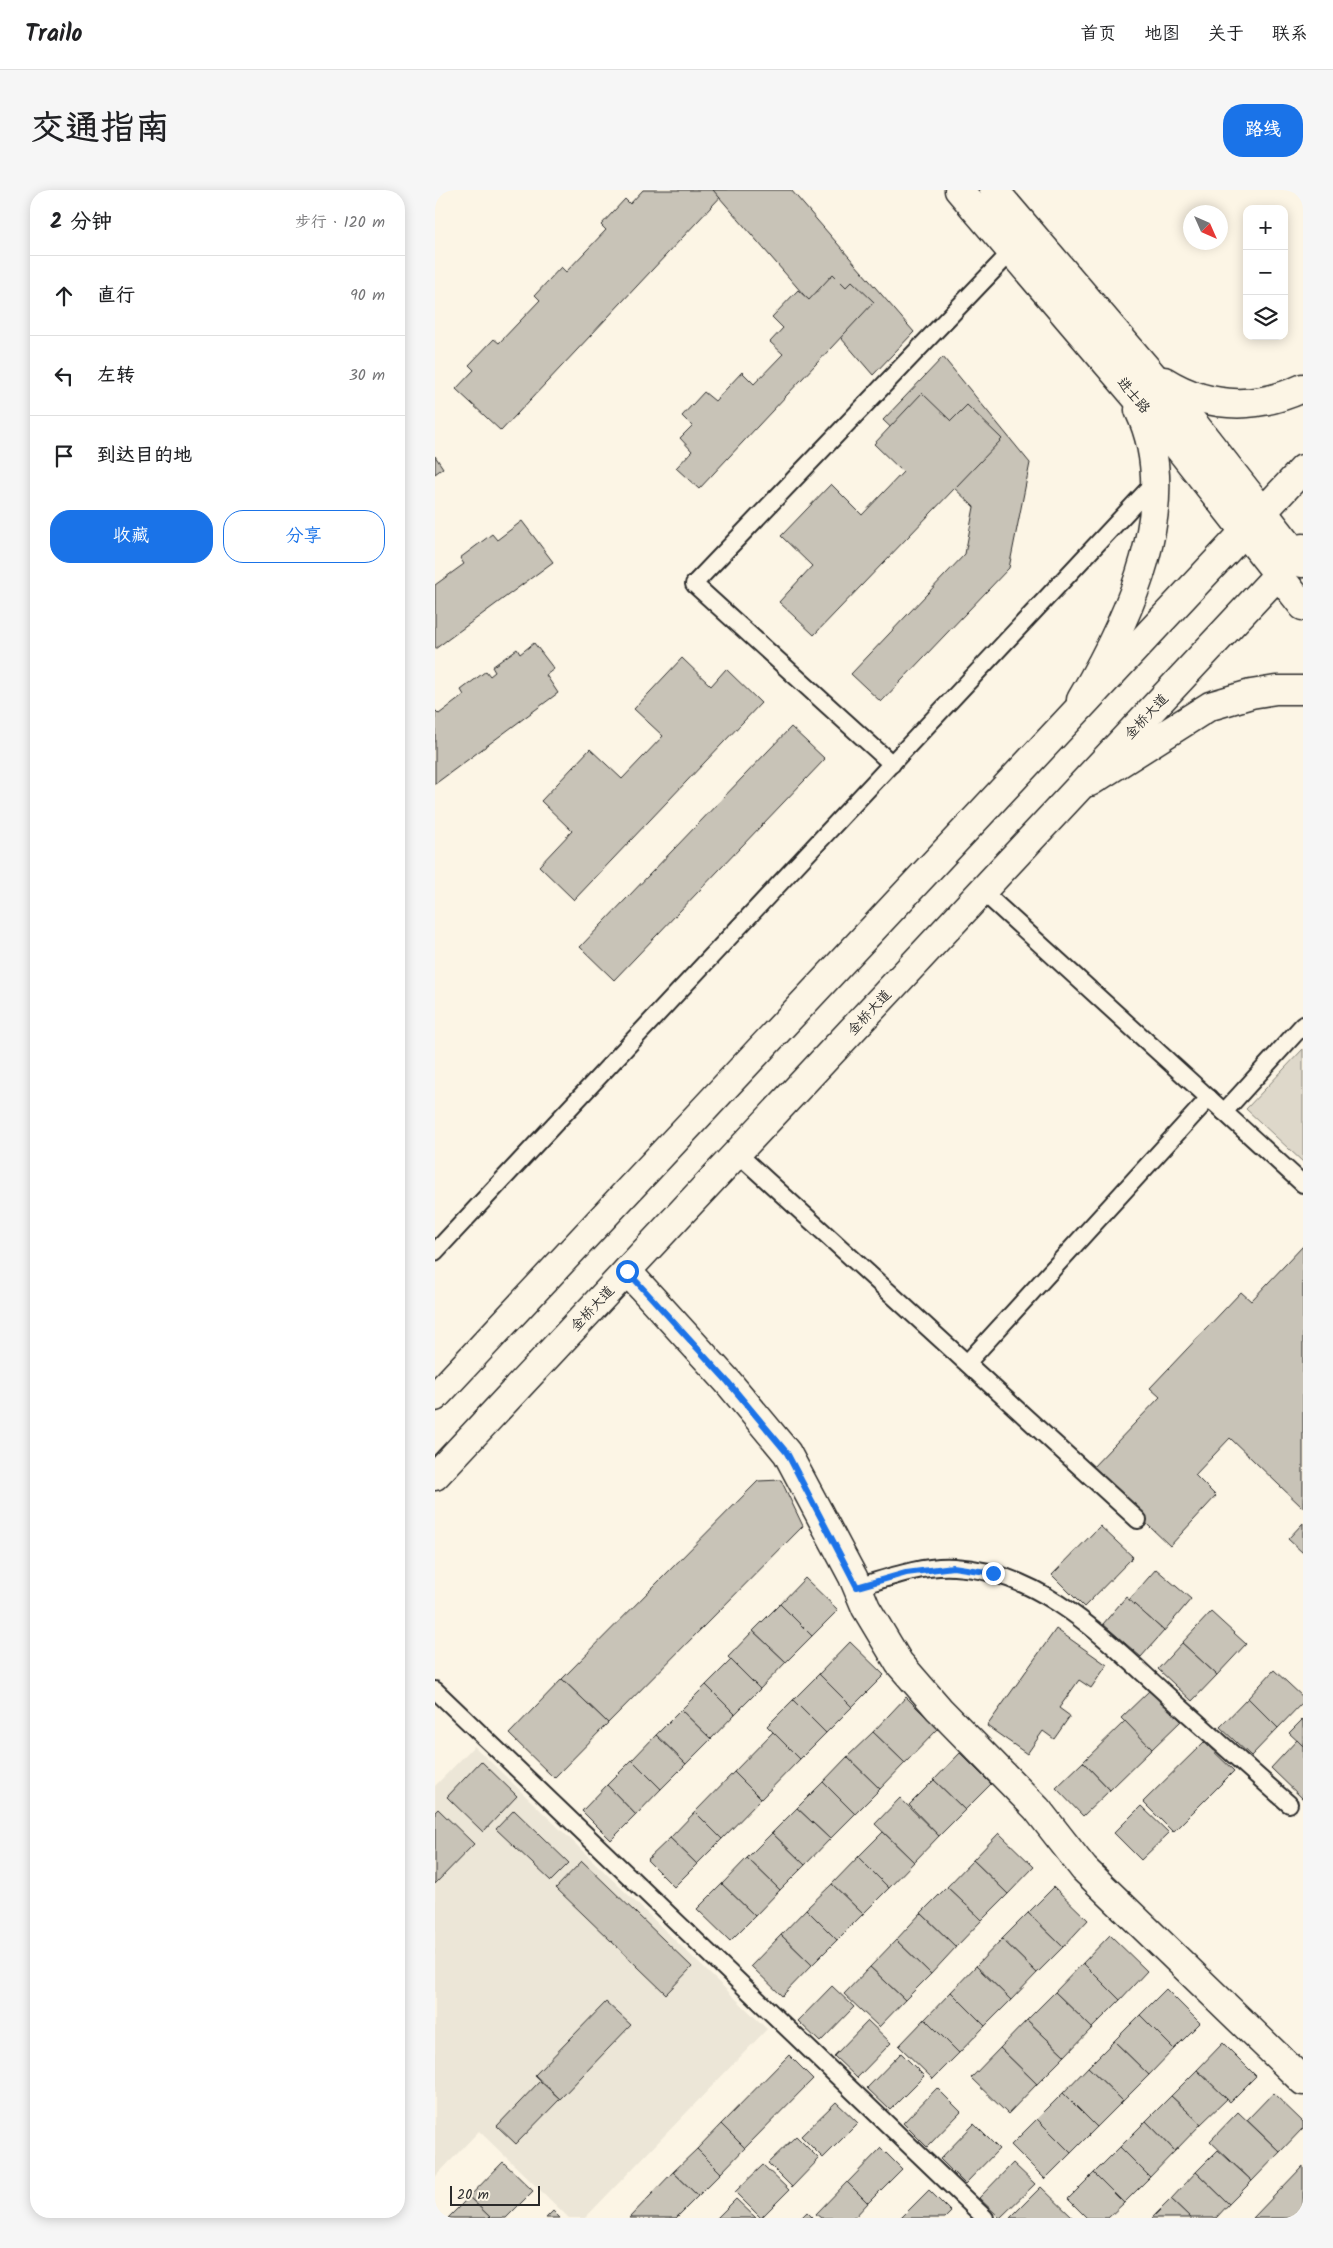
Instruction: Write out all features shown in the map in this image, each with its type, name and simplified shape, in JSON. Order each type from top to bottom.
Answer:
[{"type":"main road","name":"进士路","points":[[959,190],[1130,390],[1303,606]]},
{"type":"main road","name":"进士路","points":[[994,190],[1195,425],[1263,512],[1301,555]]},
{"type":"main road","points":[[1148,370],[1180,391],[1198,398],[1233,405],[1253,404],[1290,394],[1303,388]]},
{"type":"main road","points":[[1070,718],[1109,649],[1143,562],[1153,522],[1156,481],[1149,437],[1130,390]]},
{"type":"main road","points":[[436,1394],[1303,469]]},
{"type":"main road","name":"金桥大道","points":[[435,1476],[1278,574],[1301,555]]},
{"type":"main road","points":[[1072,794],[1210,706],[1251,694],[1276,690],[1303,690]]},
{"type":"main road","points":[[627,1271],[728,1382],[787,1453],[882,1638],[899,1663],[939,1708],[1037,1809],[1084,1869],[1303,2081]]},
{"type":"lane","points":[[892,764],[694,584],[1011,252]]},
{"type":"lane","points":[[435,1252],[1156,481]]},
{"type":"lane","points":[[982,891],[1303,1184]]},
{"type":"lane","points":[[1224,1112],[1303,1025]]},
{"type":"lane","points":[[967,1363],[1209,1098]]},
{"type":"lane","points":[[737,1153],[1138,1520]]},
{"type":"lane","points":[[857,1587],[906,1573],[953,1567],[993,1573],[1042,1593],[1083,1620],[1289,1804]]},
{"type":"lane","points":[[435,1690],[985,2218]]},
{"type":"shaded area","points":[[1303,1049],[1303,1162],[1246,1109]]},
{"type":"shaded area","points":[[474,1746],[767,2029],[585,2218],[569,2218],[479,2131],[435,2177],[435,1786]]},
{"type":"building","points":[[643,190],[727,190],[501,431],[456,389],[474,370],[469,365],[494,339],[499,343],[540,300],[535,295],[561,267],[566,272],[606,230],[601,225],[625,199],[630,204]]},
{"type":"building","points":[[713,190],[791,190],[914,332],[873,375]]},
{"type":"building","points":[[833,274],[846,287],[852,281],[874,302],[699,489],[676,468],[692,451],[680,438],[692,426],[682,416],[704,392],[715,401],[742,372],[754,384],[783,354],[770,342],[783,328],[772,317],[798,290],[809,300]]},
{"type":"building","points":[[943,357],[1030,463],[1009,568],[881,702],[851,674],[965,554],[974,507],[883,420]]},
{"type":"building","points":[[922,393],[951,421],[967,405],[1002,439],[814,635],[779,602],[812,566],[781,536],[831,484],[862,515],[903,472],[874,444]]},
{"type":"building","points":[[435,456],[443,468],[435,474]]},
{"type":"building","points":[[522,521],[553,562],[435,649],[435,585],[464,564],[460,558],[492,534],[497,540]]},
{"type":"building","points":[[534,643],[554,669],[546,675],[558,693],[435,784],[435,710],[439,714],[464,695],[461,690],[486,671],[490,676],[495,672],[492,667],[517,649],[520,654]]},
{"type":"building","points":[[682,658],[711,686],[726,669],[761,703],[574,900],[539,866],[572,831],[541,801],[590,749],[622,779],[663,736],[634,709]]},
{"type":"building","points":[[791,727],[825,759],[614,980],[580,947]]},
{"type":"building","points":[[1303,1246],[1303,1508],[1230,1438],[1195,1475],[1216,1496],[1170,1546],[1090,1470],[1160,1397],[1150,1388],[1241,1292],[1251,1301]]},
{"type":"building","points":[[781,1480],[803,1526],[608,1723],[562,1679],[758,1481]]},
{"type":"building","points":[[1303,1523],[1303,1553],[1288,1539]]},
{"type":"building","points":[[1100,1526],[1133,1557],[1084,1607],[1052,1575]]},
{"type":"building","points":[[1156,1569],[1191,1599],[1164,1631],[1129,1600]]},
{"type":"building","points":[[805,1578],[838,1610],[812,1636],[780,1604]]},
{"type":"building","points":[[1126,1597],[1164,1631],[1141,1657],[1103,1624]]},
{"type":"building","points":[[780,1604],[812,1636],[786,1662],[753,1631]]},
{"type":"building","points":[[1211,1612],[1246,1644],[1217,1675],[1182,1643]]},
{"type":"building","points":[[1056,1629],[1107,1665],[1091,1688],[1079,1680],[1059,1708],[1070,1716],[1054,1739],[1043,1731],[1027,1754],[987,1726]]},
{"type":"building","points":[[753,1631],[786,1662],[760,1689],[728,1657]]},
{"type":"building","points":[[850,1642],[884,1675],[852,1707],[819,1674]]},
{"type":"building","points":[[1182,1643],[1217,1675],[1192,1701],[1158,1669]]},
{"type":"building","points":[[731,1660],[760,1689],[735,1714],[706,1685]]},
{"type":"building","points":[[1274,1670],[1303,1697],[1303,1702],[1278,1728],[1248,1698]]},
{"type":"building","points":[[819,1674],[852,1707],[826,1733],[793,1700]]},
{"type":"building","points":[[562,1679],[608,1723],[554,1778],[509,1734]]},
{"type":"building","points":[[706,1685],[735,1714],[711,1739],[681,1710]]},
{"type":"building","points":[[1150,1690],[1181,1721],[1152,1749],[1121,1718]]},
{"type":"building","points":[[906,1697],[938,1729],[905,1763],[873,1732]]},
{"type":"building","points":[[1248,1698],[1278,1728],[1251,1756],[1220,1727]]},
{"type":"building","points":[[793,1700],[826,1733],[800,1759],[767,1726]]},
{"type":"building","points":[[681,1710],[711,1739],[686,1764],[656,1735]]},
{"type":"building","points":[[1303,1719],[1303,1746],[1289,1733]]},
{"type":"building","points":[[1125,1721],[1152,1749],[1110,1790],[1083,1762]]},
{"type":"building","points":[[773,1732],[800,1759],[761,1799],[734,1772]]},
{"type":"building","points":[[873,1732],[905,1763],[880,1789],[847,1757]]},
{"type":"building","points":[[656,1735],[686,1764],[661,1789],[632,1760]]},
{"type":"building","points":[[1297,1740],[1303,1746],[1303,1799],[1271,1768]]},
{"type":"building","points":[[1204,1742],[1234,1771],[1173,1832],[1143,1802]]},
{"type":"building","points":[[960,1753],[991,1784],[965,1810],[934,1780]]},
{"type":"building","points":[[847,1757],[880,1789],[855,1814],[823,1782]]},
{"type":"building","points":[[632,1760],[661,1789],[636,1815],[607,1785]]},
{"type":"building","points":[[481,1761],[517,1796],[483,1832],[447,1797]]},
{"type":"building","points":[[1083,1762],[1110,1790],[1083,1816],[1056,1788]]},
{"type":"building","points":[[734,1772],[761,1799],[722,1839],[695,1812]]},
{"type":"building","points":[[934,1780],[965,1810],[939,1836],[909,1805]]},
{"type":"building","points":[[823,1782],[855,1814],[830,1839],[797,1808]]},
{"type":"building","points":[[607,1785],[636,1815],[611,1840],[582,1811]]},
{"type":"building","points":[[900,1798],[939,1836],[914,1862],[875,1824]]},
{"type":"building","points":[[1141,1806],[1169,1833],[1141,1860],[1114,1833]]},
{"type":"building","points":[[797,1808],[830,1839],[805,1865],[772,1833]]},
{"type":"building","points":[[438,1809],[474,1844],[435,1884],[435,1812]]},
{"type":"building","points":[[514,1810],[569,1863],[551,1881],[496,1829]]},
{"type":"building","points":[[695,1812],[722,1839],[697,1864],[670,1838]]},
{"type":"building","points":[[883,1832],[914,1862],[889,1888],[858,1857]]},
{"type":"building","points":[[772,1833],[805,1865],[780,1890],[747,1858]]},
{"type":"building","points":[[999,1833],[1034,1867],[1008,1894],[973,1860]]},
{"type":"building","points":[[670,1838],[697,1864],[674,1887],[647,1860]]},
{"type":"building","points":[[858,1857],[889,1888],[863,1914],[832,1884]]},
{"type":"building","points":[[747,1858],[780,1890],[755,1916],[722,1884]]},
{"type":"building","points":[[973,1860],[1008,1894],[982,1920],[947,1887]]},
{"type":"building","points":[[582,1861],[692,1967],[666,1994],[556,1888]]},
{"type":"building","points":[[722,1884],[755,1916],[730,1941],[697,1909]]},
{"type":"building","points":[[832,1884],[863,1914],[837,1940],[806,1909]]},
{"type":"building","points":[[947,1887],[982,1920],[956,1947],[921,1913]]},
{"type":"building","points":[[1054,1887],[1088,1920],[1063,1947],[1028,1913]]},
{"type":"building","points":[[806,1909],[837,1940],[812,1965],[781,1935]]},
{"type":"building","points":[[921,1913],[956,1947],[931,1974],[896,1940]]},
{"type":"building","points":[[1028,1913],[1063,1947],[1037,1973],[1002,1939]]},
{"type":"building","points":[[781,1935],[812,1965],[782,1996],[751,1966]]},
{"type":"building","points":[[1110,1935],[1147,1971],[1120,2000],[1083,1963]]},
{"type":"building","points":[[1002,1939],[1037,1973],[1011,2000],[976,1966]]},
{"type":"building","points":[[896,1940],[931,1974],[905,2000],[870,1967]]},
{"type":"building","points":[[1083,1963],[1120,2000],[1092,2028],[1055,1992]]},
{"type":"building","points":[[976,1966],[1011,2000],[985,2026],[951,1992]]},
{"type":"building","points":[[870,1967],[905,2000],[879,2027],[844,1994]]},
{"type":"building","points":[[832,1986],[854,2007],[820,2042],[798,2021]]},
{"type":"building","points":[[1166,1989],[1200,2023],[1174,2049],[1140,2015]]},
{"type":"building","points":[[951,1992],[985,2026],[959,2053],[925,2019]]},
{"type":"building","points":[[1055,1992],[1092,2028],[1065,2056],[1027,2020]]},
{"type":"building","points":[[606,2002],[631,2025],[560,2099],[535,2075]]},
{"type":"building","points":[[1140,2015],[1174,2049],[1149,2075],[1114,2041]]},
{"type":"building","points":[[925,2019],[959,2053],[933,2079],[899,2046]]},
{"type":"building","points":[[1027,2020],[1065,2056],[1037,2084],[1000,2048]]},
{"type":"building","points":[[868,2021],[891,2043],[857,2078],[834,2056]]},
{"type":"building","points":[[1114,2041],[1149,2075],[1123,2101],[1088,2067]]},
{"type":"building","points":[[1223,2043],[1256,2076],[1230,2102],[1197,2070]]},
{"type":"building","points":[[1000,2048],[1037,2084],[1008,2114],[971,2078]]},
{"type":"building","points":[[901,2053],[924,2076],[890,2110],[867,2088]]},
{"type":"building","points":[[789,2055],[813,2079],[745,2148],[721,2124]]},
{"type":"building","points":[[1088,2067],[1123,2101],[1097,2127],[1063,2093]]},
{"type":"building","points":[[1197,2070],[1227,2099],[1201,2124],[1171,2096]]},
{"type":"building","points":[[540,2081],[560,2099],[516,2144],[497,2126]]},
{"type":"building","points":[[937,2088],[961,2112],[927,2147],[903,2123]]},
{"type":"building","points":[[1063,2093],[1097,2127],[1071,2153],[1037,2119]]},
{"type":"building","points":[[1273,2093],[1303,2122],[1303,2128],[1280,2152],[1247,2120]]},
{"type":"building","points":[[1171,2096],[1201,2124],[1175,2151],[1146,2121]]},
{"type":"building","points":[[836,2102],[858,2123],[823,2158],[801,2136]]},
{"type":"building","points":[[1238,2112],[1280,2152],[1252,2181],[1210,2141]]},
{"type":"building","points":[[1037,2119],[1071,2153],[1045,2179],[1011,2145]]},
{"type":"building","points":[[1146,2121],[1175,2151],[1150,2177],[1120,2147]]},
{"type":"building","points":[[721,2124],[745,2148],[721,2173],[697,2149]]},
{"type":"building","points":[[974,2124],[999,2149],[965,2184],[940,2159]]},
{"type":"building","points":[[796,2136],[819,2159],[792,2187],[768,2163]]},
{"type":"building","points":[[1120,2147],[1150,2177],[1124,2203],[1094,2173]]},
{"type":"building","points":[[881,2148],[902,2169],[868,2203],[847,2183]]},
{"type":"building","points":[[697,2149],[721,2173],[698,2196],[673,2172]]},
{"type":"building","points":[[1218,2150],[1252,2181],[1229,2204],[1196,2172]]},
{"type":"building","points":[[503,2162],[533,2191],[506,2218],[491,2218],[469,2197]]},
{"type":"building","points":[[1013,2163],[1035,2184],[1000,2218],[979,2198]]},
{"type":"building","points":[[763,2165],[789,2190],[761,2218],[735,2192]]},
{"type":"building","points":[[1303,2166],[1303,2218],[1253,2218]]},
{"type":"building","points":[[673,2172],[698,2196],[676,2218],[629,2218]]},
{"type":"building","points":[[1196,2172],[1229,2204],[1216,2218],[1191,2218],[1171,2199]]},
{"type":"building","points":[[1094,2173],[1124,2203],[1108,2218],[1087,2218],[1068,2199]]},
{"type":"building","points":[[847,2182],[868,2203],[854,2218],[821,2218],[816,2214]]},
{"type":"building","points":[[1041,2187],[1073,2218],[1010,2218]]},
{"type":"building","points":[[929,2190],[951,2212],[945,2218],[901,2218]]},
{"type":"building","points":[[469,2197],[491,2218],[448,2218]]},
{"type":"building","points":[[736,2199],[756,2218],[717,2218]]},
{"type":"building","points":[[1171,2199],[1191,2218],[1152,2218]]},
{"type":"building","points":[[553,2211],[560,2218],[546,2218]]},
{"type":"building","points":[[807,2212],[813,2218],[801,2218]]},
{"type":"route","points":[[627,1271],[728,1382],[787,1453],[857,1587],[906,1573],[953,1567],[993,1573]]}]
